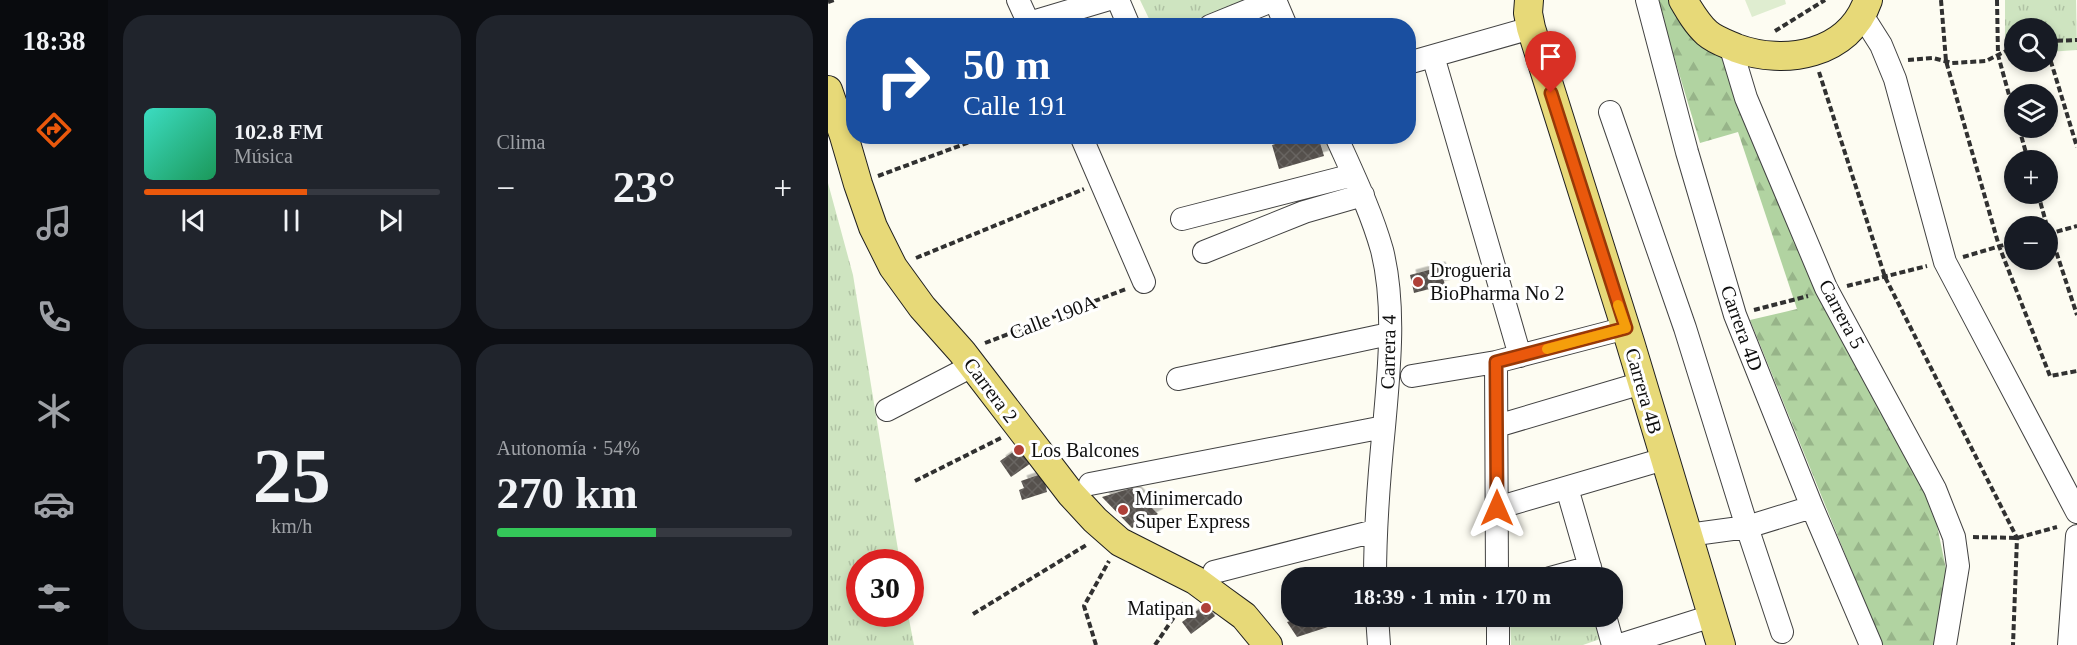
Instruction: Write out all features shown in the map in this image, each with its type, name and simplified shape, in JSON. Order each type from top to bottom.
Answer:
[{"type":"main road","name":"Carrera 4B","points":[[1529,0],[1528,13],[1531,28],[1626,328],[1721,645]]},
{"type":"main road","points":[[1683,0],[1694,18],[1709,34],[1730,45],[1767,57],[1792,57],[1827,46],[1845,33],[1865,8]]},
{"type":"main road","name":"Carrera 2","points":[[828,90],[846,143]]},
{"type":"main road","name":"Carrera 2","points":[[846,144],[873,227],[893,267],[922,307],[967,359],[1071,494],[1095,520],[1114,536],[1204,576],[1244,616],[1268,645]]},
{"type":"street","points":[[1018,0],[1027,18]]},
{"type":"street","points":[[1049,18],[1106,0]]},
{"type":"street","points":[[1118,0],[1125,18]]},
{"type":"street","points":[[1230,18],[1275,0],[1283,18]]},
{"type":"street","name":"Carrera 4D","points":[[1647,0],[1687,152],[1735,315],[1812,507],[1871,645]]},
{"type":"street","points":[[1865,8],[1895,79],[1945,262],[2072,525],[2069,645]]},
{"type":"street","points":[[1416,61],[1531,28]]},
{"type":"street","name":"Carrera 5","points":[[1730,45],[1746,98],[1826,288],[1935,489],[1954,537],[1958,566],[1944,645]]},
{"type":"street","points":[[1433,56],[1520,356]]},
{"type":"street","points":[[1611,112],[1685,328],[1782,632]]},
{"type":"street","points":[[1084,144],[1144,282]]},
{"type":"street","name":"Carrera 4","points":[[1340,144],[1358,185],[1382,250],[1389,290],[1389,380],[1375,531],[1375,567]]},
{"type":"street","points":[[1182,219],[1358,185]]},
{"type":"street","points":[[1204,252],[1304,212],[1358,185]]},
{"type":"street","points":[[1412,376],[1496,362],[1626,328]]},
{"type":"street","points":[[1178,379],[1389,334]]},
{"type":"street","points":[[887,410],[967,359]]},
{"type":"street","points":[[1496,362],[1497,567]]},
{"type":"street","points":[[1497,426],[1642,383]]},
{"type":"street","points":[[1090,484],[1384,427]]},
{"type":"street","points":[[1497,508],[1664,459]]},
{"type":"street","points":[[1567,488],[1591,567]]},
{"type":"street","points":[[1688,535],[1747,527],[1812,507]]},
{"type":"street","points":[[1204,576],[1375,531]]},
{"type":"street","points":[[1620,645],[1712,616]]},
{"type":"street","points":[[1378,627],[1379,645]]},
{"type":"street","points":[[1498,627],[1498,645]]},
{"type":"street","points":[[1608,627],[1613,645]]},
{"type":"path","points":[[828,2],[834,0]]},
{"type":"path","points":[[1769,34],[1825,0]]},
{"type":"path","points":[[1941,0],[1946,61],[1999,246],[2050,376],[2077,371]]},
{"type":"path","points":[[1996,0],[1998,55],[2006,84]]},
{"type":"path","points":[[2058,41],[2077,40]]},
{"type":"path","points":[[1813,51],[1885,277],[2017,538],[2013,645]]},
{"type":"path","points":[[1888,62],[1933,58],[1952,63],[1986,61],[2004,52]]},
{"type":"path","points":[[2054,72],[2077,147]]},
{"type":"path","points":[[858,184],[965,144]]},
{"type":"path","points":[[893,267],[1101,182]]},
{"type":"path","points":[[2058,231],[2077,226]]},
{"type":"path","points":[[2058,262],[2077,315]]},
{"type":"path","name":"Calle 190A","points":[[967,359],[1144,282]]},
{"type":"path","points":[[915,481],[1020,428]]},
{"type":"path","points":[[1954,537],[2017,538],[2072,525]]},
{"type":"path","points":[[1096,645],[1084,606],[1114,536]]},
{"type":"path","points":[[973,614],[1114,536]]},
{"type":"path","points":[[1155,645],[1204,576]]},
{"type":"green space","points":[[1140,0],[1248,0],[1200,18],[1149,18]]},
{"type":"green space","points":[[1657,0],[1670,0],[1699,45],[1720,50],[1934,511],[1951,593],[1943,645],[1882,645],[1750,320],[1797,309],[1738,132],[1700,143]]},
{"type":"green space","points":[[1745,0],[1785,0],[1786,4],[1752,17]]},
{"type":"green space","points":[[2005,0],[2076,0],[2077,50],[2058,51],[2058,18],[2005,18]]},
{"type":"green space","points":[[828,183],[853,275],[898,549],[846,549],[846,627],[911,627],[914,645],[828,645]]},
{"type":"green space","points":[[1510,627],[1599,627],[1603,638],[1583,645],[1511,645]]},
{"type":"building","points":[[1320,144],[1324,156],[1279,169],[1272,145]]},
{"type":"building","points":[[1440,267],[1445,285],[1414,293],[1410,275]]},
{"type":"building","points":[[1023,445],[1034,461],[1011,477],[1000,461]]},
{"type":"building","points":[[1047,472],[1050,481],[1045,483],[1047,492],[1022,500],[1019,490],[1024,488],[1021,481]]},
{"type":"building","points":[[1132,488],[1158,514],[1132,528],[1102,497]]},
{"type":"building","points":[[1206,604],[1215,616],[1191,634],[1182,622]]},
{"type":"building","points":[[1290,627],[1328,627],[1297,637]]},
{"type":"slow traffic","points":[[1547,349],[1626,328],[1618,305]]},
{"type":"place","name":"Drogueria BioPharma No 2","points":[[1418,282]]},
{"type":"place","name":"Los Balcones","points":[[1019,450]]},
{"type":"place","name":"Minimercado Super Express","points":[[1123,510]]},
{"type":"place","name":"Matipan","points":[[1206,608]]},
{"type":"route","points":[[1497,508],[1496,362],[1626,328],[1551,93]]}]
